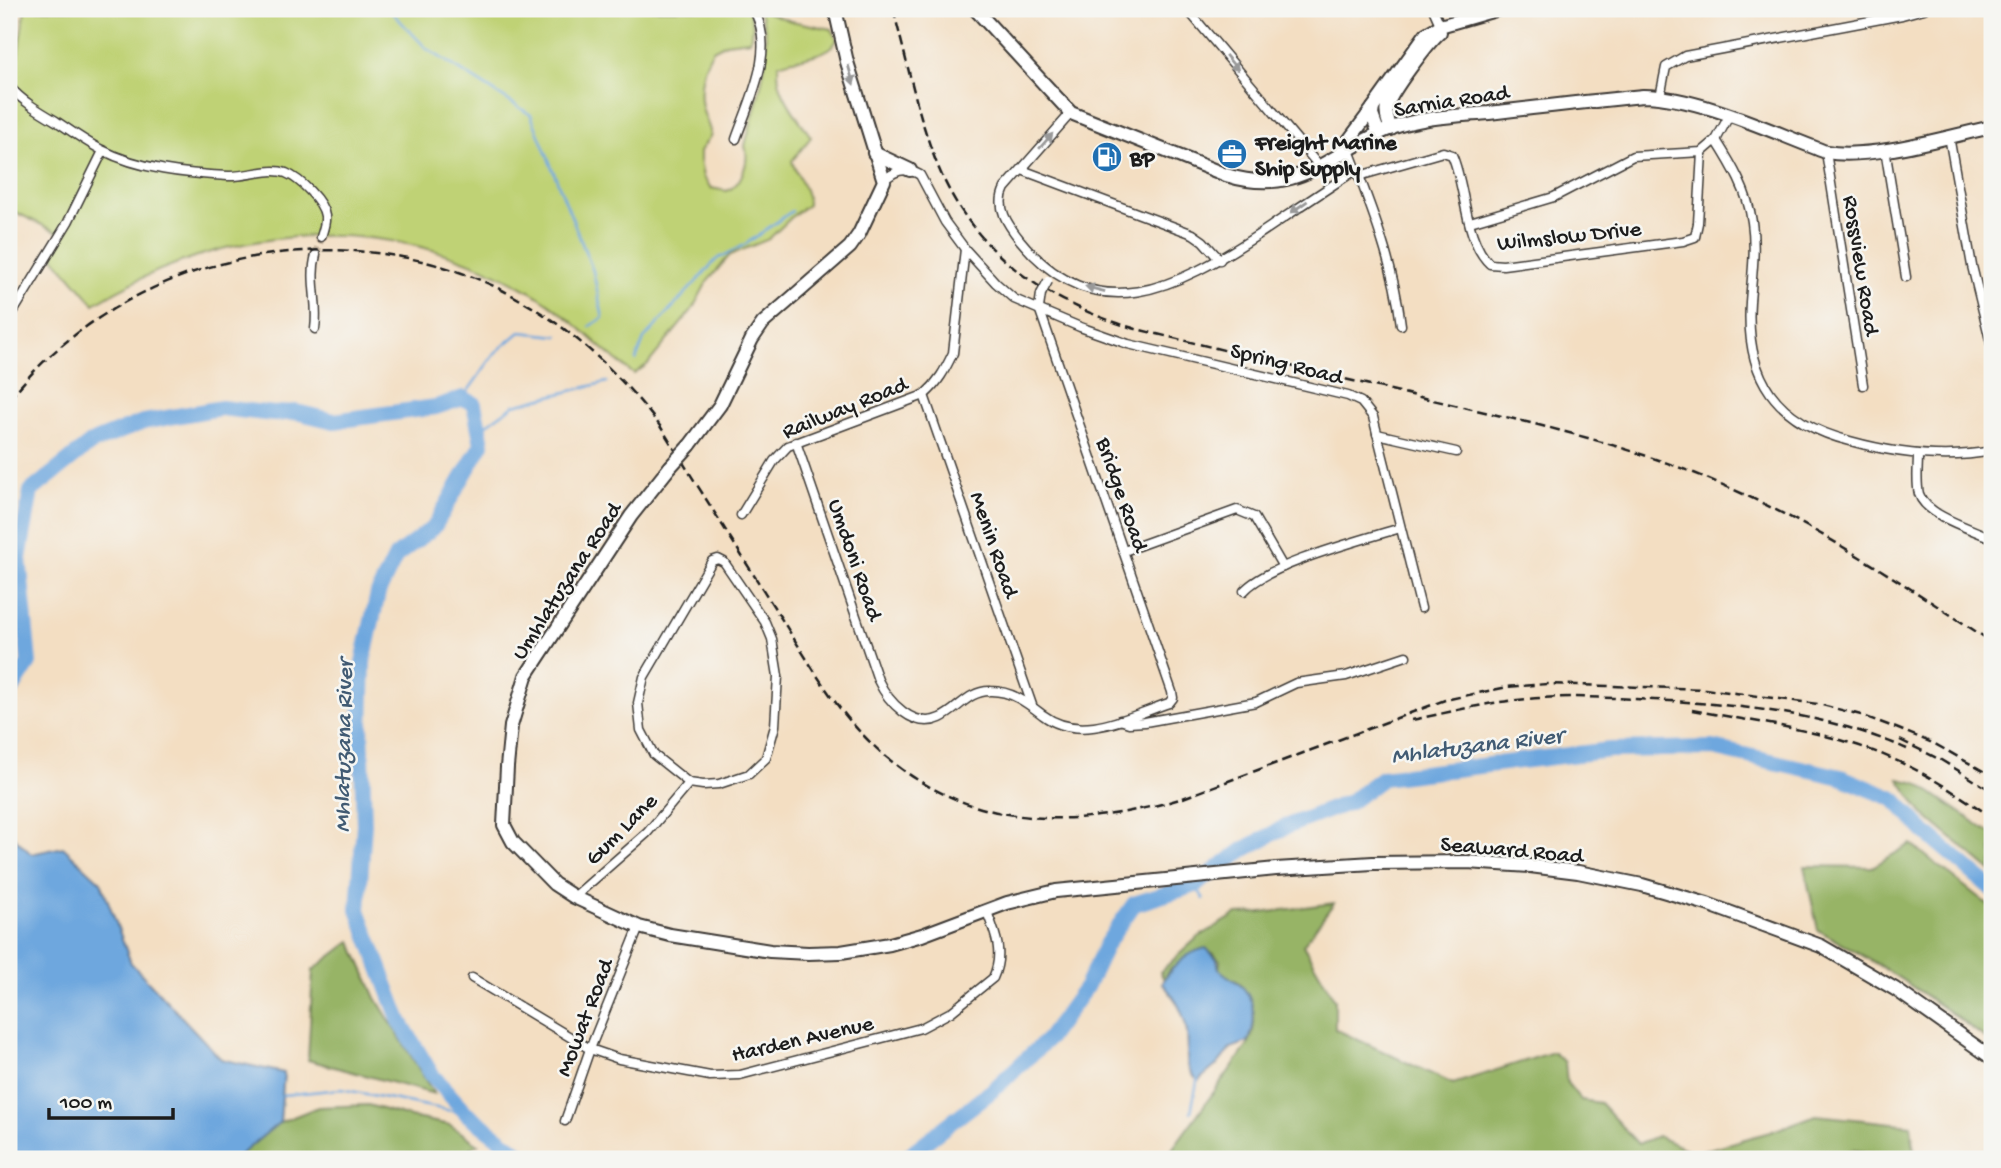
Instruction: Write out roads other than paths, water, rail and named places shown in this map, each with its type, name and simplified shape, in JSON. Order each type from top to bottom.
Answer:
[{"type":"street","points":[[736,139],[762,59],[759,20],[752,9]]},
{"type":"street","points":[[835,9],[847,62],[884,181],[897,171],[910,170]]},
{"type":"street","name":"Sarnia Road","points":[[975,9],[1071,113],[1240,179],[1265,183],[1280,181],[1320,167],[1385,131],[1431,119],[1618,99],[1660,97],[1689,103],[1826,152],[1852,154],[1992,127]]},
{"type":"street","points":[[1188,9],[1320,167]]},
{"type":"street","points":[[1433,9],[1445,26]]},
{"type":"street","points":[[1401,325],[1396,289],[1358,173],[1343,153],[1421,39],[1445,26],[1499,9]]},
{"type":"street","points":[[1660,97],[1666,67],[1685,56],[1924,9]]},
{"type":"street","points":[[1385,131],[1388,102],[1445,26]]},
{"type":"street","points":[[9,86],[31,106],[103,150],[145,164],[180,172],[233,176],[272,170],[288,174],[303,184],[324,211],[325,224],[321,237]]},
{"type":"street","points":[[1373,108],[1372,115],[1385,131]]},
{"type":"street","points":[[1071,113],[1005,188],[1000,197],[1000,205],[1020,239],[1054,271],[1075,283],[1100,292],[1129,293],[1176,282],[1220,260],[1358,173]]},
{"type":"street","points":[[1470,222],[1554,197],[1633,156],[1702,152],[1716,140],[1729,116]]},
{"type":"street","points":[[1949,136],[1972,266],[1992,348]]},
{"type":"street","points":[[1716,140],[1743,188],[1752,221],[1754,255],[1750,341],[1756,368],[1769,391],[1790,414],[1816,430],[1861,444],[1918,455],[1968,455],[1992,451]]},
{"type":"street","points":[[1885,149],[1906,277]]},
{"type":"street","points":[[9,319],[68,222],[103,150]]},
{"type":"street","name":"Wilmslow Drive","points":[[1358,173],[1448,153],[1454,160],[1470,222],[1482,253],[1490,264],[1496,265],[1683,241],[1695,237],[1702,152]]},
{"type":"street","name":"Rossview Road","points":[[1826,152],[1863,384]]},
{"type":"street","points":[[874,153],[924,179],[946,222],[965,249],[996,284],[1014,299],[1039,308],[1041,293],[1054,271]]},
{"type":"street","points":[[1021,170],[1193,234],[1220,260]]},
{"type":"street","name":"Umhlatuzana Road","points":[[884,181],[850,247],[763,323],[752,339],[720,405],[631,516],[539,653],[526,677],[511,726],[504,825],[507,834],[531,863],[554,884],[574,897],[639,927],[670,935],[770,951],[830,953],[890,944],[987,912]]},
{"type":"street","name":"Railway Road","points":[[741,515],[778,455],[796,442],[924,395],[941,377],[953,353],[965,249]]},
{"type":"street","points":[[315,329],[317,308],[313,270],[316,255]]},
{"type":"street","name":"Spring Road","points":[[1039,308],[1080,327],[1129,344],[1360,401],[1368,408],[1377,434],[1421,608]]},
{"type":"street","name":"Bridge Road","points":[[1039,308],[1172,692],[1173,698],[1169,703],[1120,719]]},
{"type":"street","name":"Menin Road","points":[[924,395],[1032,705]]},
{"type":"street","points":[[1377,434],[1456,452]]},
{"type":"street","name":"Umdoni Road","points":[[796,442],[882,688],[898,708],[917,720],[941,718],[974,694],[986,691],[1003,692],[1032,705]]},
{"type":"street","points":[[1918,455],[1918,487],[1920,497],[1926,505],[1936,513],[1992,538]]},
{"type":"street","points":[[1124,551],[1237,510],[1254,517],[1283,566]]},
{"type":"street","points":[[1244,591],[1252,582],[1283,566],[1400,528]]},
{"type":"street","points":[[721,559],[765,622],[772,639],[778,676],[775,726],[766,758],[749,774],[719,784],[689,783],[662,762],[647,744],[641,730],[638,703],[644,677],[712,561],[721,559]]},
{"type":"street","points":[[1032,705],[1044,716],[1066,727],[1090,729],[1120,719],[1129,723],[1146,722],[1255,702],[1296,683],[1346,676],[1406,656]]},
{"type":"street","name":"Gum Lane","points":[[574,897],[647,833],[689,783]]},
{"type":"street","name":"Seaward Road","points":[[987,912],[1028,896],[1276,869],[1373,863],[1497,863],[1578,872],[1642,885],[1707,904],[1821,946],[1895,989],[1992,1058]]},
{"type":"street","name":"Harden Avenue","points":[[472,978],[590,1049],[619,1059],[710,1076],[740,1074],[921,1028],[951,1012],[993,978],[998,968],[999,945],[987,912]]},
{"type":"street","name":"Mowat Road","points":[[565,1121],[590,1049],[639,927]]},
{"type":"water","points":[[9,832],[31,854],[63,847],[101,882],[131,963],[221,1059],[284,1073],[280,1122],[235,1159],[9,1159]]},
{"type":"water","points":[[1206,948],[1217,959],[1219,969],[1244,989],[1251,1003],[1254,1019],[1248,1042],[1231,1048],[1218,1064],[1198,1081],[1187,1063],[1188,1040],[1182,1013],[1162,983],[1181,961]]},
{"type":"waterway","points":[[389,9],[427,49],[531,115],[593,271],[603,318],[590,326]]},
{"type":"waterway","points":[[636,360],[644,339],[717,259],[746,244],[792,211]]},
{"type":"waterway","points":[[463,398],[495,353],[520,332],[558,336]]},
{"type":"waterway","points":[[479,430],[514,405],[607,382]]},
{"type":"waterway","name":"Mhlatuzana River","points":[[9,694],[29,663],[19,558],[31,491],[91,443],[143,422],[221,408],[274,414],[296,412],[334,421],[436,407],[463,398],[474,404],[482,444],[434,527],[396,556],[378,593],[363,662],[361,726],[364,824],[358,910],[400,1021],[432,1075],[467,1114],[527,1159]]},
{"type":"waterway","name":"Mhlatuzana River","points":[[907,1159],[993,1090],[1048,1039],[1086,987],[1107,943],[1134,904],[1195,885],[1243,850],[1285,827],[1350,802],[1382,778],[1610,750],[1713,748],[1841,777],[1894,799],[1925,832],[1992,889]]},
{"type":"waterway","points":[[1195,885],[1204,899]]},
{"type":"waterway","points":[[1191,1112],[1198,1077]]},
{"type":"waterway","points":[[283,1095],[341,1089],[467,1114]]},
{"type":"tunnel","points":[[316,255],[321,237]]},
{"type":"railway","points":[[893,9],[924,126],[952,196],[992,248],[1043,289],[1072,305],[1136,329],[1560,431],[1628,450],[1694,473],[1773,508],[1810,528],[1992,642]]},
{"type":"railway","points":[[9,400],[56,351],[110,311],[171,281],[235,260],[302,251],[370,252],[436,265],[500,289],[546,316],[588,348],[643,405],[660,426],[818,677],[864,736],[899,767],[935,790],[974,806],[1014,815],[1055,818],[1097,816],[1140,809],[1183,798],[1445,700],[1507,687],[1547,684],[1705,689],[1818,704],[1861,715],[1935,744],[1992,776]]},
{"type":"railway","points":[[1412,720],[1527,699],[1574,697],[1654,700],[1751,708],[1815,719],[1907,749]]},
{"type":"railway","points":[[1692,710],[1795,729],[1871,750],[1921,772],[1992,817]]},
{"type":"railway","points":[[1900,740],[1941,760],[1992,791]]},
{"type":"place","name":"Freight Marine Ship Supply","points":[[1232,154]]},
{"type":"place","name":"BP","points":[[1107,157]]}]
